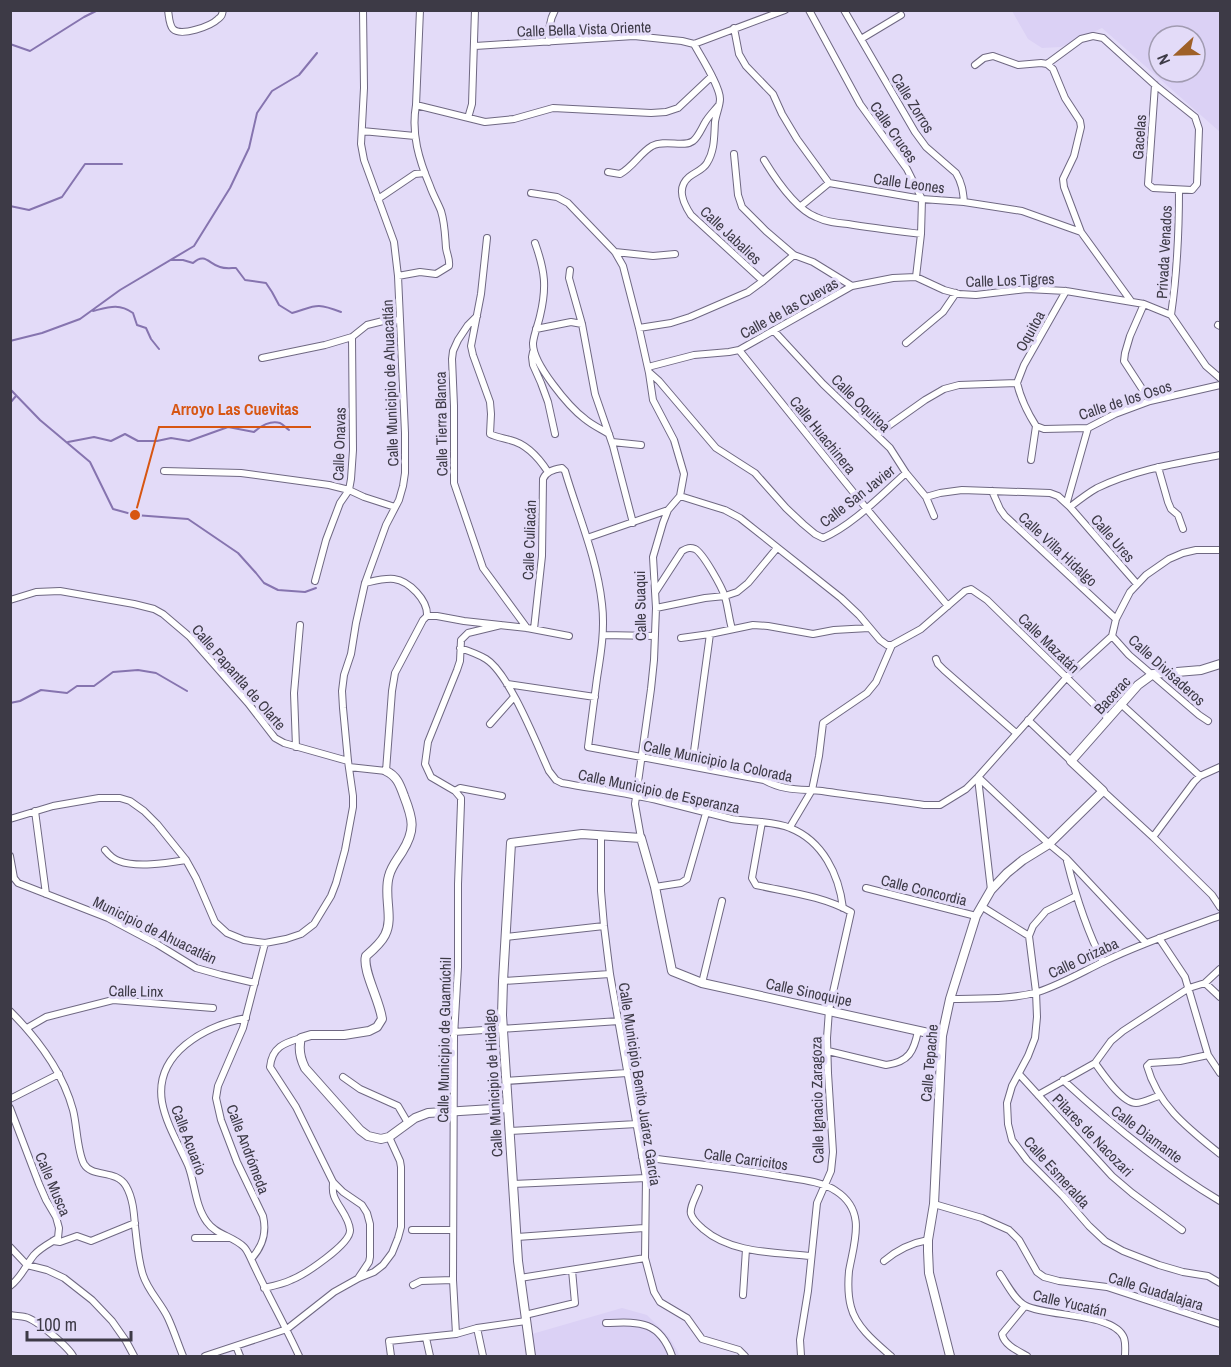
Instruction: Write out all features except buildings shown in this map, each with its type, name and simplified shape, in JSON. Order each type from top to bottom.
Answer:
[{"type":"street","points":[[168,10],[172,29],[177,32],[211,24],[218,20],[223,10]]},
{"type":"street","name":"Calle Municipio de Ahuacatlán","points":[[10,819],[53,806],[99,798],[112,797],[130,801],[157,824],[186,860],[215,922],[221,929],[244,940],[265,943],[286,939],[309,929],[331,896],[343,859],[352,814],[353,796],[343,708],[344,675],[351,654],[365,583],[403,486],[405,472],[398,276],[394,242],[364,160],[361,144],[364,88],[363,10]]},
{"type":"street","points":[[398,276],[420,272],[436,274],[449,266],[450,260],[446,251],[444,223],[425,173],[415,136],[420,10]]},
{"type":"street","points":[[468,118],[472,104],[476,10]]},
{"type":"street","points":[[549,42],[551,17],[555,10]]},
{"type":"street","points":[[694,44],[785,10]]},
{"type":"street","name":"Calle Cruces","points":[[809,10],[860,104],[906,170],[922,199]]},
{"type":"street","name":"Calle Zorros","points":[[844,10],[915,132],[926,147],[956,173],[962,185],[964,202]]},
{"type":"street","points":[[861,39],[901,15]]},
{"type":"street","points":[[734,28],[739,54],[746,66],[773,94],[796,139],[829,183],[801,206]]},
{"type":"street","name":"Calle Bella Vista Oriente","points":[[475,46],[634,36],[682,40],[694,44]]},
{"type":"street","points":[[1047,64],[1081,39],[1093,36],[1103,38],[1195,117],[1198,124],[1197,184],[1192,190],[1179,190]]},
{"type":"street","name":"Calle Jabalies","points":[[694,44],[712,76],[721,102],[715,122],[715,142],[712,152],[703,168],[685,182],[682,188],[684,205],[691,215],[763,281]]},
{"type":"street","points":[[975,65],[984,58],[993,56],[1018,65],[1047,64],[1053,69],[1065,98],[1082,127],[1074,156],[1063,179],[1064,187],[1081,232],[1131,302]]},
{"type":"street","points":[[416,105],[486,122],[514,120],[554,108],[651,114],[678,108],[712,76]]},
{"type":"street","name":"Gacelas","points":[[1155,85],[1148,184],[1153,188],[1179,190]]},
{"type":"street","points":[[608,172],[620,174],[626,171],[647,150],[661,142],[691,143],[718,106]]},
{"type":"street","points":[[362,131],[415,136]]},
{"type":"street","points":[[734,154],[738,195],[742,207],[794,255],[813,262],[852,286]]},
{"type":"street","points":[[764,160],[774,177],[791,197],[815,217],[831,222],[921,234]]},
{"type":"street","points":[[378,199],[415,174],[425,173]]},
{"type":"street","name":"Calle Leones","points":[[829,183],[922,199],[964,202],[1022,212],[1081,232]]},
{"type":"street","name":"Privada Venados","points":[[1171,315],[1179,242],[1179,190]]},
{"type":"street","points":[[531,193],[557,197],[568,203],[615,252],[623,266],[639,328],[653,400],[674,440],[684,474],[680,496],[740,518],[841,598],[887,645],[892,645],[921,629],[948,606]]},
{"type":"street","points":[[916,277],[922,199]]},
{"type":"street","points":[[487,238],[472,350],[490,402],[490,434],[520,444],[538,458],[548,472],[562,468],[565,471],[587,538],[601,595],[603,635],[595,697],[507,684]]},
{"type":"street","points":[[535,243],[544,272],[544,294],[533,342],[534,351],[544,371],[574,410],[609,434]]},
{"type":"street","points":[[615,252],[653,256],[675,254]]},
{"type":"street","points":[[639,328],[671,323],[690,317],[748,292],[794,255]]},
{"type":"street","points":[[570,270],[569,278],[582,324],[595,394],[612,442],[633,523]]},
{"type":"street","name":"Calle Los Tigres","points":[[852,286],[893,278],[916,277],[956,293],[976,295],[1026,289],[1066,291],[1144,304],[1171,315]]},
{"type":"street","name":"Calle de las Cuevas","points":[[739,350],[852,286]]},
{"type":"street","name":"Oquitoa","points":[[1017,383],[1024,364],[1066,291]]},
{"type":"street","points":[[906,343],[943,312],[956,293]]},
{"type":"street","points":[[1144,304],[1130,336],[1124,361],[1150,401]]},
{"type":"street","points":[[1171,315],[1206,366],[1221,378]]},
{"type":"street","name":"Calle Tierra Blanca","points":[[477,316],[458,340],[453,351],[454,483],[483,568],[531,629]]},
{"type":"street","points":[[262,358],[325,345],[352,337],[367,326],[383,321],[400,320]]},
{"type":"street","points":[[536,328],[571,322],[582,324]]},
{"type":"street","name":"Calle Oquitoa","points":[[774,331],[823,384],[890,447],[906,473],[926,498],[934,516]]},
{"type":"street","name":"Calle Onavas","points":[[315,581],[326,540],[340,503],[349,490],[352,472],[352,337]]},
{"type":"street","points":[[648,370],[693,355],[739,350]]},
{"type":"street","name":"Calle Huachinera","points":[[739,350],[948,606]]},
{"type":"street","points":[[534,351],[533,365],[548,402],[555,434]]},
{"type":"street","name":"Calle San Javier","points":[[648,370],[716,448],[754,473],[786,508],[815,534],[823,538],[835,533],[906,473]]},
{"type":"street","points":[[877,434],[944,389],[959,385],[1017,383],[1020,397],[1036,426],[1031,460]]},
{"type":"street","name":"Calle de los Osos","points":[[1036,426],[1044,429],[1088,428],[1115,414],[1150,401],[1221,385]]},
{"type":"street","points":[[1068,505],[1088,428]]},
{"type":"street","points":[[612,442],[641,445]]},
{"type":"street","points":[[1068,505],[1117,479],[1158,467],[1221,455]]},
{"type":"street","points":[[1158,467],[1168,502],[1171,509],[1178,515],[1183,529]]},
{"type":"street","points":[[164,471],[241,472],[329,485],[395,507]]},
{"type":"street","name":"Calle Culiacán","points":[[531,629],[542,556],[543,479],[548,472]]},
{"type":"street","points":[[926,498],[940,493],[962,490],[1050,493],[1059,496],[1068,505]]},
{"type":"street","name":"Calle Villa Hidalgo","points":[[992,491],[1005,516],[1116,618]]},
{"type":"street","name":"Calle Suaqui","points":[[672,971],[654,888],[640,838],[635,796],[651,689],[655,636],[656,592],[653,557],[668,510],[680,496]]},
{"type":"street","name":"Calle Ures","points":[[1068,505],[1137,585]]},
{"type":"street","points":[[587,538],[668,510]]},
{"type":"street","points":[[656,592],[682,551],[693,548],[700,552],[725,596],[732,629]]},
{"type":"street","points":[[656,608],[737,592],[748,584],[777,548]]},
{"type":"street","points":[[1112,636],[1116,618],[1130,592],[1146,575],[1169,559],[1183,553],[1196,549],[1221,550]]},
{"type":"street","points":[[359,1278],[370,1257],[369,1217],[362,1205],[333,1182],[296,1107],[270,1067],[272,1056],[278,1048],[290,1042],[311,1035],[344,1035],[369,1031],[376,1027],[382,1019],[365,959],[385,935],[388,923],[387,882],[392,867],[409,840],[412,825],[399,782],[386,771],[392,691],[395,673],[428,610],[419,595],[396,579],[365,583]]},
{"type":"street","name":"Calle Mazatán","points":[[948,606],[965,591],[971,589],[987,600],[1108,718]]},
{"type":"street","name":"Calle Papantla de Olarte","points":[[11,598],[36,592],[60,591],[154,609],[171,620],[190,638],[249,702],[279,741],[349,764],[386,771]]},
{"type":"street","points":[[425,618],[437,615],[569,636]]},
{"type":"street","points":[[296,747],[294,693],[300,625]]},
{"type":"street","points":[[501,625],[468,633],[461,640],[457,670],[428,742],[425,764],[433,779],[455,791],[460,788],[502,795]]},
{"type":"street","points":[[681,638],[753,625],[813,634],[869,628]]},
{"type":"street","points":[[692,766],[710,634]]},
{"type":"street","points":[[603,635],[655,636]]},
{"type":"street","name":"Calle Municipio la Colorada","points":[[595,697],[588,747],[764,780],[787,789],[940,805],[966,789],[1067,677],[1112,636]]},
{"type":"street","name":"Calle Divisaderos","points":[[1112,636],[1129,655],[1199,716],[1208,721]]},
{"type":"street","points":[[790,827],[812,790],[824,723],[867,693],[876,682],[892,645]]},
{"type":"street","name":"Calle Municipio de Esperanza","points":[[460,648],[486,659],[499,672],[514,697],[549,771],[556,780],[706,813],[790,827],[819,847],[838,885],[843,908]]},
{"type":"street","points":[[936,660],[944,670],[1016,733]]},
{"type":"street","name":"Bacerac","points":[[1071,761],[1138,685],[1153,674],[1201,670],[1221,664]]},
{"type":"street","points":[[489,724],[514,697]]},
{"type":"street","points":[[1121,704],[1200,776]]},
{"type":"street","points":[[1028,720],[1153,837],[1212,895],[1221,908]]},
{"type":"street","points":[[1153,837],[1194,782],[1200,776],[1221,767]]},
{"type":"street","points":[[978,777],[1066,858],[1146,943]]},
{"type":"street","points":[[978,777],[991,891]]},
{"type":"street","name":"Calle Municipio de Guamúchil","points":[[455,791],[461,803],[458,967],[454,1032],[453,1280],[456,1334]]},
{"type":"street","name":"Calle Tepache","points":[[950,1356],[929,1273],[928,1240],[934,1204],[942,1036],[951,999],[976,916],[991,891],[1023,860],[1049,844],[1103,791]]},
{"type":"street","points":[[35,811],[46,894]]},
{"type":"street","points":[[654,888],[681,883],[687,879],[706,813]]},
{"type":"street","points":[[762,822],[752,878],[756,885],[817,899],[843,908]]},
{"type":"street","name":"Calle Municipio de Hidalgo","points":[[531,1356],[520,1278],[503,1029],[503,981],[511,843],[572,835],[601,835]]},
{"type":"street","points":[[601,835],[640,838]]},
{"type":"street","name":"Calle Municipio Benito Juárez García","points":[[601,835],[604,926],[645,1178],[645,1258],[654,1292],[660,1302],[687,1318],[702,1339],[739,1350],[745,1356]]},
{"type":"street","points":[[105,850],[111,857],[129,864],[169,863],[186,860]]},
{"type":"street","name":"Municipio de Ahuacatlán","points":[[10,856],[18,883],[108,918],[172,952],[196,968],[255,983]]},
{"type":"street","points":[[1066,858],[1090,937],[1103,962]]},
{"type":"street","name":"Calle Concordia","points":[[866,888],[976,916]]},
{"type":"street","points":[[1029,936],[1033,926],[1046,910],[1076,896]]},
{"type":"street","points":[[702,983],[722,901]]},
{"type":"street","name":"Calle Concordia","points":[[981,906],[1029,936]]},
{"type":"street","name":"Calle Ignacio Zaragoza","points":[[801,1356],[800,1340],[806,1307],[817,1203],[831,1171],[833,1152],[828,1050],[829,1010],[851,912],[843,908]]},
{"type":"street","name":"Calle Orizaba","points":[[951,999],[996,998],[1036,992],[1062,983],[1146,943],[1221,916]]},
{"type":"street","points":[[506,937],[604,926]]},
{"type":"street","name":"Calle Esmeralda","points":[[1029,936],[1037,1017],[1035,1038],[1012,1086],[1008,1102],[1008,1124],[1012,1140],[1105,1241],[1123,1251],[1159,1265],[1208,1276],[1221,1283]]},
{"type":"street","points":[[1159,938],[1185,977],[1208,1054],[1221,1073]]},
{"type":"street","name":"Calle Andrómeda","points":[[251,1259],[262,1243],[265,1225],[263,1216],[237,1162],[221,1120],[216,1098],[218,1086],[246,1018],[265,943]]},
{"type":"street","points":[[1038,1095],[1095,1063],[1111,1041],[1122,1031],[1189,988],[1205,983],[1221,969]]},
{"type":"street","name":"Calle Sinoquipe","points":[[672,971],[702,983],[942,1036]]},
{"type":"street","points":[[503,981],[610,974]]},
{"type":"street","points":[[1205,983],[1221,997]]},
{"type":"street","name":"Calle Linx","points":[[27,1028],[46,1017],[113,1000],[213,1008]]},
{"type":"street","points":[[10,1011],[27,1028],[59,1074],[70,1100],[84,1163],[89,1169],[115,1176],[124,1183],[130,1194],[141,1269],[146,1283],[168,1318],[183,1356]]},
{"type":"street","name":"Calle Acuario","points":[[246,1018],[220,1025],[186,1045],[172,1057],[162,1077],[161,1086],[163,1107],[189,1169],[203,1215],[215,1230],[244,1248],[251,1259]]},
{"type":"street","points":[[454,1032],[619,1021]]},
{"type":"street","points":[[828,1050],[886,1065],[895,1064],[910,1054],[915,1046],[918,1031]]},
{"type":"street","points":[[301,1038],[299,1053],[305,1068],[360,1130],[369,1136],[381,1139],[389,1137],[419,1116],[428,1113],[508,1108]]},
{"type":"street","points":[[1208,1054],[1180,1061],[1150,1063],[1147,1066],[1159,1096],[1181,1122],[1221,1154]]},
{"type":"street","points":[[1095,1063],[1124,1098],[1136,1103],[1159,1096]]},
{"type":"street","points":[[506,1081],[627,1073]]},
{"type":"street","points":[[10,1099],[59,1074]]},
{"type":"street","name":"Pilares de Nacozari","points":[[1019,1074],[1112,1176],[1182,1230]]},
{"type":"street","points":[[343,1077],[368,1093],[398,1106],[408,1123]]},
{"type":"street","name":"Calle Diamante","points":[[1063,1080],[1124,1134],[1221,1201]]},
{"type":"street","name":"Calle Musca","points":[[10,1108],[39,1184],[56,1217],[59,1228],[58,1238],[53,1241]]},
{"type":"street","points":[[510,1131],[636,1124]]},
{"type":"street","points":[[205,1356],[286,1329],[334,1292],[374,1272],[387,1261],[401,1227],[401,1167],[389,1137]]},
{"type":"street","name":"Calle Carricitos","points":[[642,1157],[801,1179],[834,1189],[847,1200],[857,1223],[849,1272],[848,1287],[851,1307],[863,1329],[891,1356]]},
{"type":"street","points":[[513,1184],[645,1178]]},
{"type":"street","points":[[264,1288],[308,1272],[348,1239],[349,1225],[333,1195],[333,1182]]},
{"type":"street","points":[[699,1188],[691,1210],[694,1220],[717,1239],[746,1249],[811,1256]]},
{"type":"street","name":"Calle Guadalajara","points":[[934,1204],[982,1218],[1009,1230],[1019,1240],[1037,1272],[1044,1277],[1107,1287],[1221,1324]]},
{"type":"street","points":[[10,1286],[22,1274],[34,1254],[53,1241],[60,1242],[77,1236],[91,1241],[135,1223]]},
{"type":"street","points":[[517,1237],[644,1228]]},
{"type":"street","points":[[412,1230],[453,1230]]},
{"type":"street","points":[[195,1238],[229,1238]]},
{"type":"street","points":[[884,1262],[893,1254],[914,1243],[928,1240]]},
{"type":"street","points":[[10,1247],[27,1265],[47,1270],[63,1278],[92,1300],[112,1321],[134,1356]]},
{"type":"street","points":[[743,1295],[746,1249]]},
{"type":"street","points":[[520,1278],[645,1258]]},
{"type":"street","points":[[251,1259],[299,1356]]},
{"type":"street","points":[[391,1356],[390,1341],[456,1334],[525,1318],[575,1303],[572,1270]]},
{"type":"street","name":"Calle Yucatán","points":[[1000,1274],[1025,1306],[1057,1314],[1099,1320],[1116,1328],[1125,1339],[1125,1356]]},
{"type":"street","points":[[413,1285],[421,1281],[453,1280]]},
{"type":"street","points":[[1025,1306],[1002,1336],[1016,1350],[1027,1356]]},
{"type":"street","points":[[10,1315],[32,1320],[63,1344],[73,1356]]},
{"type":"street","points":[[606,1323],[642,1323],[658,1332],[672,1356]]},
{"type":"street","points":[[477,1328],[483,1356]]},
{"type":"street","points":[[426,1338],[430,1356]]},
{"type":"street","points":[[236,1346],[240,1356]]},
{"type":"shaded area","points":[[1012,11],[1220,11],[1220,132],[1166,84],[1207,84],[1207,24],[1147,24],[1147,68],[1102,28],[1061,47],[1042,48],[1028,39]]},
{"type":"shaded area","points":[[622,1308],[647,1315],[669,1337],[679,1356],[536,1356],[532,1334]]},
{"type":"waterway","points":[[10,44],[30,51],[98,10]]},
{"type":"waterway","points":[[10,341],[42,333],[80,319],[120,290],[194,246],[230,188],[249,148],[257,113],[272,91],[299,75],[317,53]]},
{"type":"waterway","points":[[10,206],[29,210],[62,197],[85,164],[122,164]]},
{"type":"waterway","points":[[171,260],[193,263],[204,259],[222,268],[236,268],[245,280],[266,283],[279,305],[292,313],[316,306],[341,312]]},
{"type":"waterway","points":[[93,311],[114,307],[128,310],[133,313],[137,325],[146,328],[159,349]]},
{"type":"waterway","points":[[10,389],[40,420],[90,462],[113,509],[135,515],[188,519],[238,553],[264,583],[278,590],[305,592],[316,588]]},
{"type":"waterway","points":[[10,403],[16,396]]},
{"type":"waterway","points":[[68,442],[94,437],[111,441],[125,434],[138,441],[171,438],[189,441],[228,427],[254,432],[273,422],[289,430]]},
{"type":"waterway","points":[[10,703],[20,701],[41,690],[67,693],[77,686],[94,686],[113,672],[138,670],[156,673],[187,691]]},
{"type":"place","name":"Arroyo Las Cuevitas","points":[[135,515]]}]
